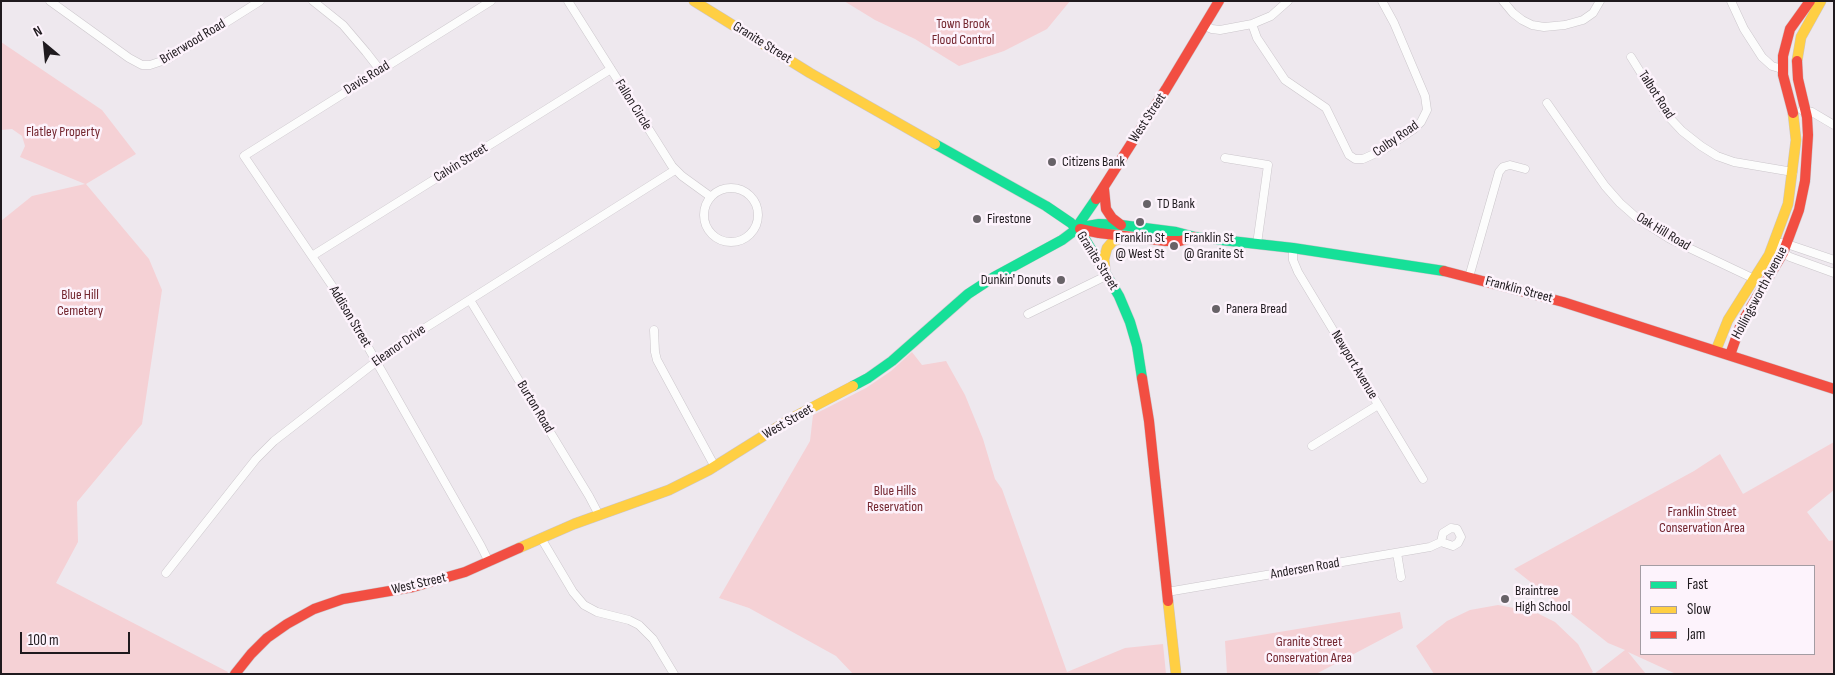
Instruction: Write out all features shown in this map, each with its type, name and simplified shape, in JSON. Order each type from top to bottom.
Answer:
[{"type":"main road","name":"Granite Street","points":[[694,1],[810,73],[1046,206],[1076,228],[1106,272],[1127,315],[1139,356],[1168,592],[1176,674]]},
{"type":"main road","name":"West Street","points":[[235,674],[267,638],[287,624],[314,610],[343,599],[432,582],[489,562],[599,514],[669,490],[715,467],[784,423],[862,382],[892,360],[968,294],[994,277],[1062,240],[1076,228],[1105,185],[1219,1]]},
{"type":"main road","name":"Hollingsworth Avenue","points":[[1716,350],[1728,320],[1755,279],[1774,244],[1788,204],[1796,140],[1793,111],[1782,69],[1785,43],[1792,25],[1810,1]]},
{"type":"main road","name":"Hollingsworth Avenue","points":[[1730,355],[1741,324],[1785,248],[1799,210],[1807,164],[1808,135],[1806,110],[1797,67],[1798,46],[1803,32],[1821,1]]},
{"type":"main road","points":[[1785,43],[1798,46]]},
{"type":"main road","points":[[1794,167],[1807,164]]},
{"type":"main road","points":[[1105,185],[1103,196],[1106,209],[1109,215],[1121,225]]},
{"type":"main road","name":"Franklin Street","points":[[1076,228],[1099,224],[1121,225],[1176,232],[1194,237],[1401,263],[1469,277],[1572,305],[1834,389]]},
{"type":"main road","name":"Franklin Street","points":[[1076,228],[1099,233],[1174,241],[1194,237]]},
{"type":"main road","points":[[1106,272],[1104,259],[1107,248],[1116,239],[1126,236]]},
{"type":"street","name":"Brierwood Road","points":[[50,1],[129,58],[150,66],[168,59],[260,1]]},
{"type":"street","points":[[313,1],[343,25],[380,70]]},
{"type":"street","name":"Davis Road","points":[[244,156],[491,1]]},
{"type":"street","name":"Fallon Circle","points":[[568,1],[675,170],[711,197]]},
{"type":"street","points":[[1205,26],[1220,30],[1252,24],[1271,16],[1288,1]]},
{"type":"street","name":"Colby Road","points":[[1252,24],[1257,38],[1285,80],[1329,111],[1349,155],[1355,159],[1367,158],[1383,150],[1414,129],[1421,122],[1427,110],[1425,96],[1394,23],[1382,1]]},
{"type":"street","points":[[1503,1],[1522,20],[1532,25],[1544,27],[1571,24],[1583,20],[1593,13],[1600,1]]},
{"type":"street","points":[[1731,1],[1744,29],[1762,57],[1772,66],[1782,69]]},
{"type":"street","name":"Talbot Road","points":[[1631,57],[1667,115],[1682,131],[1701,146],[1717,156],[1734,162],[1794,167]]},
{"type":"street","name":"Calvin Street","points":[[312,256],[611,69]]},
{"type":"street","name":"Oak Hill Road","points":[[1547,103],[1600,180],[1626,208],[1647,226],[1765,284]]},
{"type":"street","points":[[1793,111],[1806,110],[1834,125]]},
{"type":"street","name":"Addison Street","points":[[244,156],[339,296],[482,546],[489,562]]},
{"type":"street","points":[[1225,158],[1268,165],[1257,244]]},
{"type":"street","points":[[1469,277],[1499,172],[1503,167],[1510,164],[1525,169]]},
{"type":"street","name":"Eleanor Drive","points":[[166,573],[265,449],[376,361],[402,342],[675,170]]},
{"type":"street","points":[[730,188],[741,190],[751,196],[758,213],[757,224],[751,233],[742,240],[730,242],[713,235],[706,226],[704,215],[705,207],[711,197],[720,191],[730,188]]},
{"type":"street","points":[[1774,244],[1834,260]]},
{"type":"street","name":"Newport Avenue","points":[[1293,248],[1293,260],[1298,272],[1422,479]]},
{"type":"street","points":[[1785,248],[1834,273]]},
{"type":"street","points":[[1028,314],[1106,272]]},
{"type":"street","name":"Burton Road","points":[[470,300],[599,514]]},
{"type":"street","points":[[654,330],[657,360],[715,467]]},
{"type":"street","points":[[1312,446],[1378,405]]},
{"type":"street","points":[[541,538],[573,592],[584,605],[596,612],[629,620],[638,625],[653,639],[674,674]]},
{"type":"street","name":"Andersen Road","points":[[1168,592],[1430,547],[1441,542]]},
{"type":"street","points":[[1397,553],[1401,577]]},
{"type":"green space","name":"Town Brook Flood Control","points":[[844,1],[1070,1],[1047,29],[1004,51],[959,66],[915,39],[875,20]]},
{"type":"green space","name":"Blue Hill Cemetery","points":[[1,42],[102,110],[136,154],[86,184],[149,259],[162,290],[142,424],[77,502],[78,542],[56,583],[228,672],[227,674],[1,674],[1,221],[32,196],[85,184],[20,157],[25,146],[22,136],[12,129],[1,130]]},
{"type":"green space","name":"Blue Hills Reservation","points":[[912,352],[922,365],[946,361],[965,395],[983,439],[995,479],[1002,489],[1067,672],[1125,648],[1163,644],[1166,674],[853,674],[836,656],[749,608],[719,598],[810,441],[813,415],[866,388],[891,371]]},
{"type":"green space","name":"Franklin Street Conservation Area","points":[[1834,442],[1834,490],[1807,512],[1829,541],[1834,540],[1834,674],[1676,674],[1628,652],[1646,674],[1594,674],[1625,650],[1608,643],[1514,569],[1694,471],[1720,454],[1743,494]]},
{"type":"green space","points":[[1498,605],[1535,612],[1555,622],[1578,644],[1593,672],[1590,674],[1434,674],[1416,646],[1447,621],[1470,610]]},
{"type":"green space","name":"Granite Street Conservation Area","points":[[1400,612],[1403,628],[1316,674],[1227,674],[1225,641]]},
{"type":"traffic: fast","points":[[935,144],[1046,206],[1071,223],[1085,239],[1119,296],[1130,322],[1137,346],[1142,378]]},
{"type":"traffic: fast","points":[[853,386],[892,361],[968,294],[994,277],[1062,240],[1074,231],[1096,199]]},
{"type":"traffic: fast","points":[[1076,228],[1099,224],[1121,225],[1444,271]]},
{"type":"traffic: slow","points":[[694,1],[810,73],[935,144]]},
{"type":"traffic: slow","points":[[1797,61],[1801,37],[1821,1]]},
{"type":"traffic: slow","points":[[1716,350],[1728,320],[1769,255],[1788,204],[1796,140],[1793,113]]},
{"type":"traffic: slow","points":[[1105,269],[1104,259],[1107,248],[1113,241],[1124,237]]},
{"type":"traffic: slow","points":[[519,548],[574,524],[669,490],[709,470],[792,418],[853,386]]},
{"type":"traffic: slow","points":[[1168,601],[1176,674]]},
{"type":"traffic: jam","points":[[1096,199],[1219,1]]},
{"type":"traffic: jam","points":[[1793,113],[1783,75],[1783,56],[1790,29],[1810,1]]},
{"type":"traffic: jam","points":[[1730,355],[1741,324],[1783,253],[1799,210],[1805,181],[1808,135],[1807,117],[1798,79],[1797,61]]},
{"type":"traffic: jam","points":[[1104,189],[1106,209],[1112,218],[1121,225]]},
{"type":"traffic: jam","points":[[1080,229],[1166,241],[1180,241],[1194,237]]},
{"type":"traffic: jam","points":[[1444,271],[1563,302],[1834,389]]},
{"type":"traffic: jam","points":[[1142,378],[1149,421],[1168,601]]},
{"type":"traffic: jam","points":[[235,674],[267,638],[314,609],[343,599],[413,587],[465,572],[519,548]]},
{"type":"place","name":"Citizens Bank","points":[[1052,162]]},
{"type":"place","name":"TD Bank","points":[[1147,204]]},
{"type":"place","name":"Firestone","points":[[977,219]]},
{"type":"place","name":"Franklin St @ West St","points":[[1140,222]]},
{"type":"place","name":"Franklin St @ Granite St","points":[[1174,246]]},
{"type":"place","name":"Dunkin' Donuts","points":[[1061,280]]},
{"type":"place","name":"Panera Bread","points":[[1216,309]]},
{"type":"place","name":"Braintree High School","points":[[1505,599]]},
{"type":"park label","name":"Flatley Property","points":[[63,132]]}]
